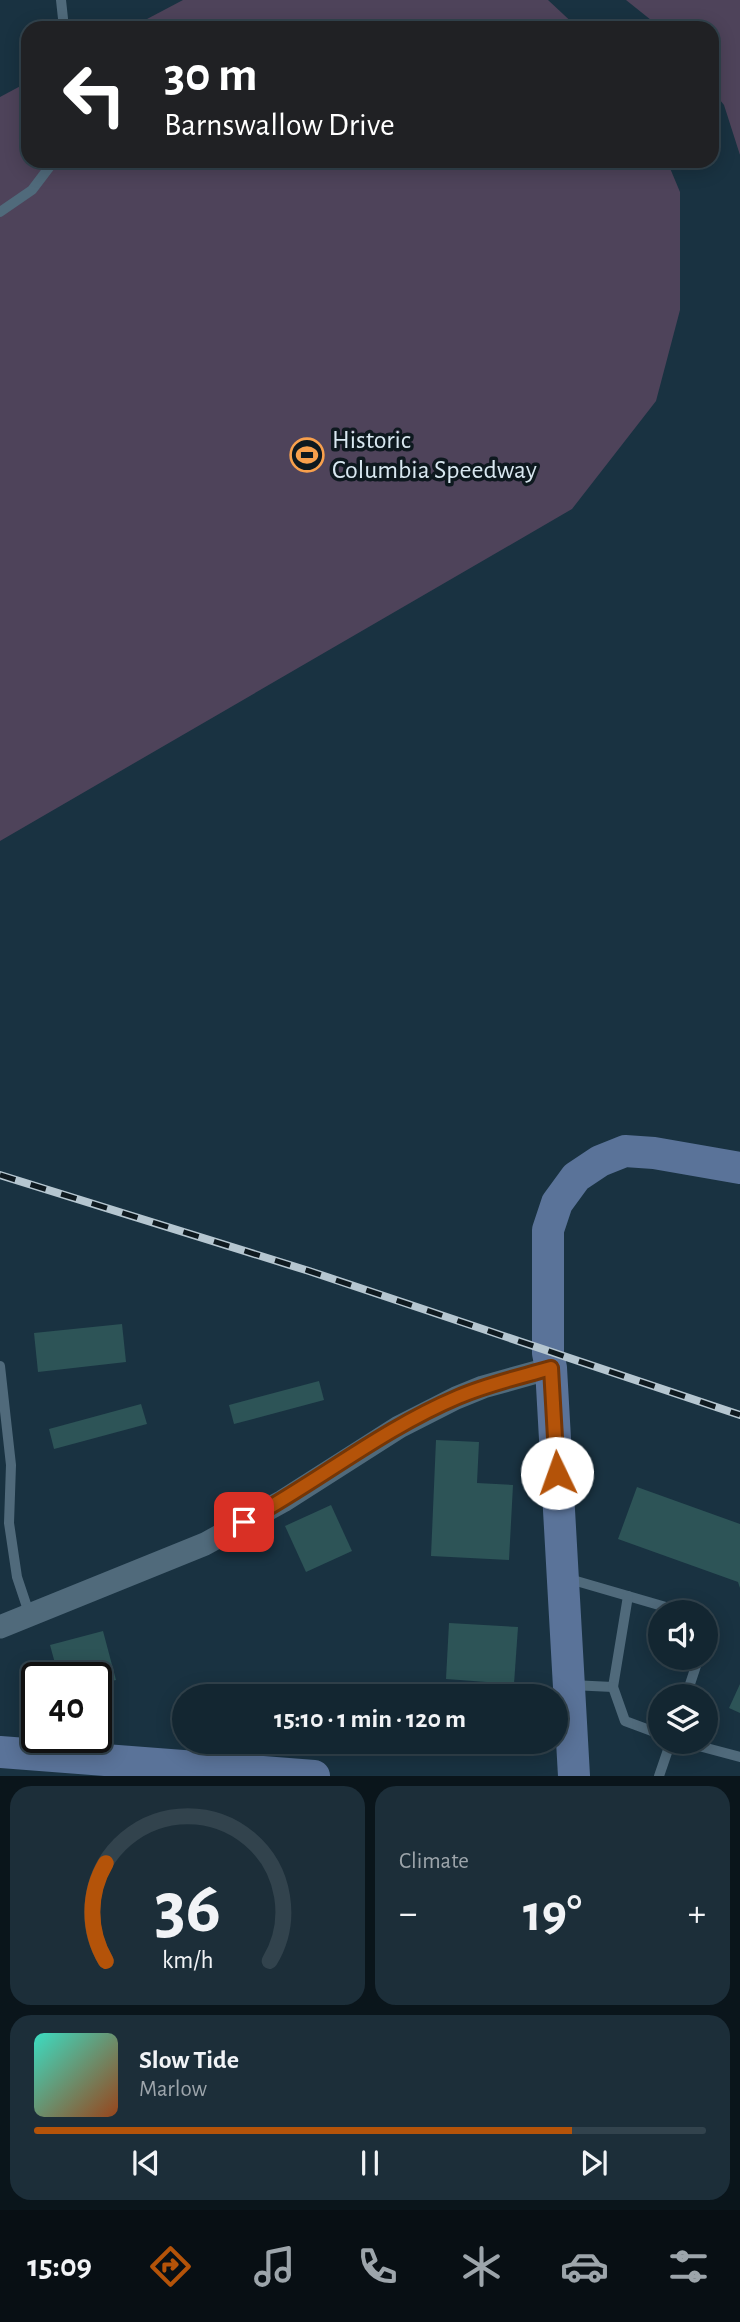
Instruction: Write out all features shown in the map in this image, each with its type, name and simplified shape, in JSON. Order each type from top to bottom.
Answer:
[{"type":"street","points":[[574,1776],[550,1360],[548,1230],[557,1203],[576,1177],[600,1161],[625,1151],[654,1153],[740,1168]]},
{"type":"street","points":[[0,1627],[205,1544],[283,1501],[399,1427],[456,1398],[550,1360]]},
{"type":"street","points":[[0,1752],[99,1768],[314,1776]]},
{"type":"lane","points":[[61,0],[63,21]]},
{"type":"lane","points":[[0,212],[32,190],[49,168]]},
{"type":"lane","points":[[0,1366],[10,1465],[9,1523],[17,1577],[30,1616]]},
{"type":"lane","points":[[563,1577],[648,1602]]},
{"type":"lane","points":[[628,1596],[612,1686],[625,1721],[648,1730]]},
{"type":"lane","points":[[569,1685],[612,1686]]},
{"type":"lane","points":[[718,1751],[740,1757]]},
{"type":"lane","points":[[659,1776],[667,1754]]},
{"type":"shaded area","points":[[183,0],[548,0],[570,21],[143,21]]},
{"type":"shaded area","points":[[626,0],[740,0],[740,155],[724,105],[719,99],[719,21],[652,21]]},
{"type":"shaded area","name":"Historic Columbia Speedway","points":[[21,86],[21,168],[670,168],[680,192],[680,310],[656,401],[572,509],[0,841],[0,97]]},
{"type":"building","points":[[122,1324],[126,1362],[38,1372],[34,1333]]},
{"type":"building","points":[[319,1381],[324,1400],[234,1424],[229,1405]]},
{"type":"building","points":[[141,1404],[147,1424],[54,1449],[49,1429]]},
{"type":"building","points":[[436,1440],[479,1442],[477,1483],[513,1485],[509,1560],[431,1556]]},
{"type":"building","points":[[637,1487],[740,1524],[740,1588],[738,1582],[618,1539]]},
{"type":"building","points":[[331,1505],[352,1551],[306,1572],[285,1526]]},
{"type":"building","points":[[449,1623],[518,1627],[514,1684],[446,1679]]},
{"type":"building","points":[[103,1631],[111,1662],[55,1662],[50,1645]]},
{"type":"building","points":[[112,1665],[116,1680],[112,1681]]},
{"type":"building","points":[[740,1684],[740,1713],[729,1708]]},
{"type":"railway","points":[[0,1175],[309,1271],[740,1415]]},
{"type":"place","name":"Historic Columbia Speedway","points":[[307,455]]},
{"type":"route","points":[[244,1522],[283,1501],[399,1427],[456,1398],[483,1387],[551,1368],[557,1473]]}]
